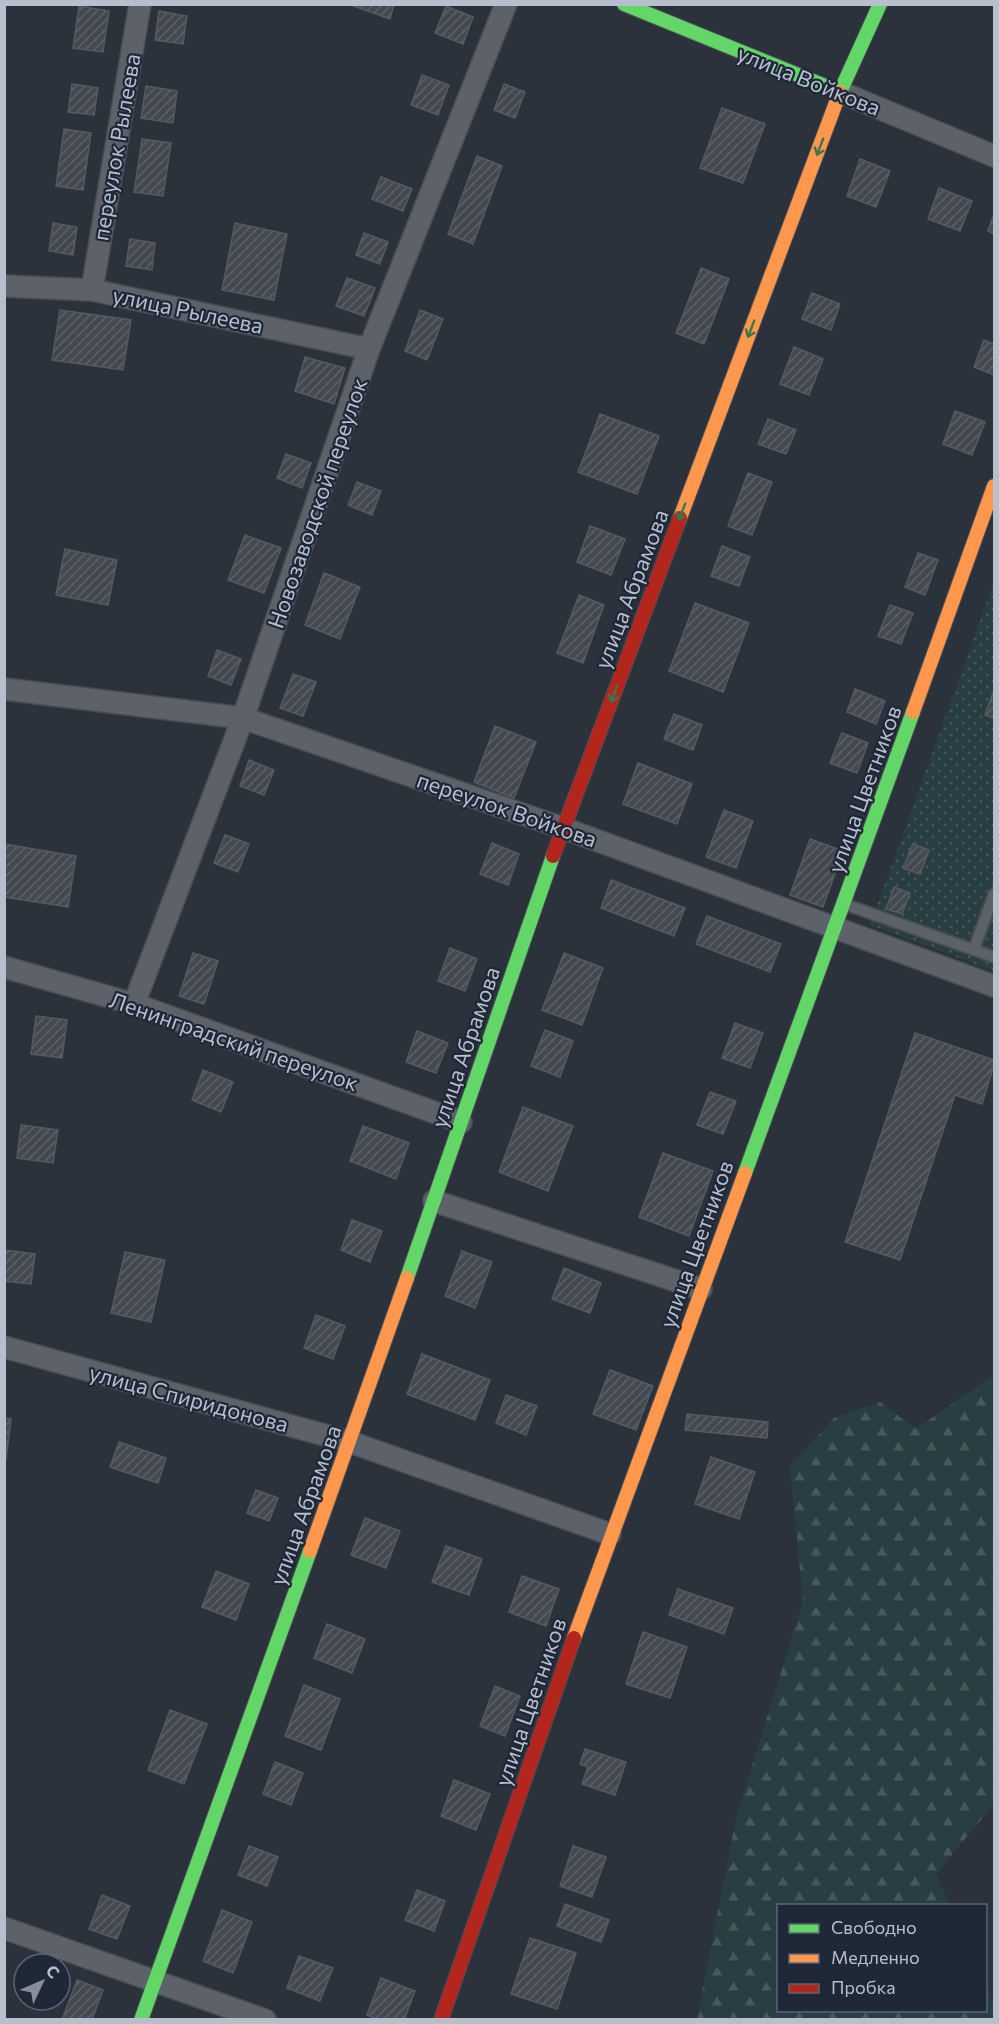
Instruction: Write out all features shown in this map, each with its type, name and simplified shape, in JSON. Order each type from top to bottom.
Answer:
[{"type":"street","name":"переулок Рылеева","points":[[92,290],[140,4]]},
{"type":"street","name":"Новозаводской переулок","points":[[134,1004],[243,718],[369,349],[506,4]]},
{"type":"street","name":"улица Войкова","points":[[624,4],[994,156]]},
{"type":"street","name":"улица Абрамова","points":[[141,2019],[350,1442],[563,828],[840,92],[880,4]]},
{"type":"street","name":"улица Рылеева","points":[[4,286],[92,290],[369,349]]},
{"type":"street","name":"улица Цветников","points":[[441,2019],[610,1534],[845,904],[994,486]]},
{"type":"street","name":"переулок Войкова","points":[[4,689],[243,718],[563,828],[994,986]]},
{"type":"street","name":"Ленинградский переулок","points":[[5,967],[134,1004],[461,1122]]},
{"type":"street","points":[[4,974],[5,967]]},
{"type":"street","points":[[434,1201],[701,1289]]},
{"type":"street","name":"улица Спиридонова","points":[[4,1347],[350,1442],[610,1534]]},
{"type":"street","points":[[4,1928],[265,2019]]},
{"type":"lane","points":[[974,949],[994,894]]},
{"type":"lane","points":[[845,904],[994,957]]},
{"type":"green space","points":[[994,582],[994,971],[870,925]]},
{"type":"green space","points":[[992,1376],[994,1804],[936,1874],[950,1904],[777,1904],[777,2012],[987,2012],[987,1986],[994,2004],[994,2019],[697,2019],[736,1818],[803,1601],[790,1466],[834,1418],[880,1402],[916,1429]]},
{"type":"building","points":[[348,4],[394,4],[390,19]]},
{"type":"building","points":[[79,6],[109,11],[103,52],[73,48]]},
{"type":"building","points":[[446,6],[473,17],[463,44],[435,33]]},
{"type":"building","points":[[159,11],[187,16],[183,44],[155,40]]},
{"type":"building","points":[[422,75],[449,85],[438,115],[411,105]]},
{"type":"building","points":[[72,84],[98,88],[94,115],[68,112]]},
{"type":"building","points":[[504,84],[525,92],[515,118],[494,110]]},
{"type":"building","points":[[146,86],[177,91],[173,123],[141,118]]},
{"type":"building","points":[[722,108],[765,124],[743,183],[700,168]]},
{"type":"building","points":[[64,129],[91,133],[83,190],[56,186]]},
{"type":"building","points":[[142,139],[171,143],[163,196],[134,192]]},
{"type":"building","points":[[477,156],[502,166],[473,244],[448,234]]},
{"type":"building","points":[[860,159],[890,171],[876,207],[847,196]]},
{"type":"building","points":[[381,177],[412,189],[403,211],[372,199]]},
{"type":"building","points":[[939,188],[972,201],[960,231],[928,219]]},
{"type":"building","points":[[994,214],[994,234],[988,231]]},
{"type":"building","points":[[53,223],[77,227],[73,255],[49,251]]},
{"type":"building","points":[[235,223],[287,234],[274,300],[222,290]]},
{"type":"building","points":[[364,233],[388,242],[380,264],[356,255]]},
{"type":"building","points":[[130,239],[155,243],[152,270],[126,266]]},
{"type":"building","points":[[701,268],[729,279],[704,344],[676,333]]},
{"type":"building","points":[[347,278],[375,288],[364,316],[336,306]]},
{"type":"building","points":[[812,293],[840,304],[831,330],[802,319]]},
{"type":"building","points":[[60,310],[131,320],[123,370],[52,360]]},
{"type":"building","points":[[420,310],[443,319],[427,360],[405,351]]},
{"type":"building","points":[[984,340],[994,344],[994,375],[974,367]]},
{"type":"building","points":[[794,347],[823,359],[809,395],[780,384]]},
{"type":"building","points":[[305,357],[345,368],[334,404],[295,391]]},
{"type":"building","points":[[955,411],[985,422],[972,455],[943,444]]},
{"type":"building","points":[[600,414],[659,436],[637,494],[578,472]]},
{"type":"building","points":[[768,419],[796,430],[786,454],[758,444]]},
{"type":"building","points":[[286,454],[311,463],[302,488],[277,478]]},
{"type":"building","points":[[748,473],[772,482],[752,535],[728,526]]},
{"type":"building","points":[[357,482],[381,491],[372,515],[348,505]]},
{"type":"building","points":[[590,526],[625,539],[611,575],[577,562]]},
{"type":"building","points":[[245,535],[281,548],[264,593],[228,580]]},
{"type":"building","points":[[722,546],[750,557],[739,586],[711,576]]},
{"type":"building","points":[[65,549],[117,560],[108,605],[56,595]]},
{"type":"building","points":[[918,553],[938,560],[925,595],[905,587]]},
{"type":"building","points":[[324,573],[360,587],[340,639],[305,625]]},
{"type":"building","points":[[579,595],[604,605],[583,663],[557,653]]},
{"type":"building","points":[[695,603],[749,623],[723,692],[669,671]]},
{"type":"building","points":[[890,605],[913,613],[901,644],[878,636]]},
{"type":"building","points":[[217,650],[241,659],[231,685],[208,676]]},
{"type":"building","points":[[293,674],[316,682],[303,716],[280,708]]},
{"type":"building","points":[[855,689],[885,701],[876,724],[847,712]]},
{"type":"building","points":[[994,690],[994,718],[985,715]]},
{"type":"building","points":[[674,714],[702,725],[693,750],[664,739]]},
{"type":"building","points":[[495,726],[536,742],[514,798],[474,782]]},
{"type":"building","points":[[842,733],[868,743],[857,773],[830,763]]},
{"type":"building","points":[[249,760],[274,770],[264,795],[240,786]]},
{"type":"building","points":[[638,763],[692,784],[677,824],[623,804]]},
{"type":"building","points":[[724,810],[753,821],[736,868],[706,857]]},
{"type":"building","points":[[225,835],[249,844],[238,872],[214,863]]},
{"type":"building","points":[[810,839],[843,851],[823,907],[790,895]]},
{"type":"building","points":[[492,843],[519,854],[508,885],[480,874]]},
{"type":"building","points":[[4,844],[76,856],[68,907],[4,897]]},
{"type":"building","points":[[913,844],[929,850],[920,874],[903,868]]},
{"type":"building","points":[[611,880],[685,908],[674,936],[601,908]]},
{"type":"building","points":[[894,887],[910,893],[902,914],[886,909]]},
{"type":"building","points":[[707,916],[781,944],[770,972],[696,944]]},
{"type":"building","points":[[450,948],[477,959],[465,991],[438,981]]},
{"type":"building","points":[[193,953],[218,961],[204,1004],[179,996]]},
{"type":"building","points":[[564,953],[603,968],[582,1025],[542,1010]]},
{"type":"building","points":[[36,1016],[67,1020],[62,1058],[31,1054]]},
{"type":"building","points":[[735,1023],[763,1033],[750,1068],[722,1058]]},
{"type":"building","points":[[545,1030],[573,1041],[560,1077],[531,1066]]},
{"type":"building","points":[[417,1031],[448,1043],[436,1073],[406,1062]]},
{"type":"building","points":[[915,1033],[994,1060],[994,1065],[982,1104],[955,1095],[900,1260],[845,1242]]},
{"type":"building","points":[[203,1070],[233,1082],[221,1112],[192,1100]]},
{"type":"building","points":[[710,1092],[736,1101],[723,1134],[697,1125]]},
{"type":"building","points":[[523,1107],[573,1126],[548,1191],[499,1172]]},
{"type":"building","points":[[21,1125],[58,1130],[53,1163],[17,1158]]},
{"type":"building","points":[[363,1126],[409,1143],[396,1179],[350,1161]]},
{"type":"building","points":[[663,1153],[713,1171],[689,1236],[639,1217]]},
{"type":"building","points":[[352,1220],[382,1231],[370,1262],[341,1250]]},
{"type":"building","points":[[4,1250],[35,1254],[31,1284],[4,1281]]},
{"type":"building","points":[[462,1251],[492,1262],[475,1308],[445,1296]]},
{"type":"building","points":[[125,1252],[165,1260],[151,1322],[111,1313]]},
{"type":"building","points":[[564,1268],[601,1283],[590,1313],[552,1299]]},
{"type":"building","points":[[316,1315],[345,1326],[333,1359],[304,1348]]},
{"type":"building","points":[[422,1354],[490,1380],[475,1420],[407,1394]]},
{"type":"building","points":[[610,1370],[653,1386],[636,1430],[593,1414]]},
{"type":"building","points":[[506,1395],[537,1406],[526,1435],[496,1423]]},
{"type":"building","points":[[687,1414],[768,1422],[767,1438],[685,1430]]},
{"type":"building","points":[[4,1418],[11,1419],[6,1459],[4,1459]]},
{"type":"building","points":[[119,1442],[166,1458],[158,1483],[110,1467]]},
{"type":"building","points":[[711,1457],[755,1472],[739,1519],[695,1504]]},
{"type":"building","points":[[256,1490],[278,1498],[269,1521],[247,1513]]},
{"type":"building","points":[[365,1518],[400,1531],[386,1568],[351,1555]]},
{"type":"building","points":[[446,1546],[482,1559],[469,1595],[432,1582]]},
{"type":"building","points":[[216,1571],[249,1584],[236,1620],[202,1607]]},
{"type":"building","points":[[522,1576],[559,1589],[546,1626],[509,1612]]},
{"type":"building","points":[[678,1589],[733,1608],[724,1634],[669,1615]]},
{"type":"building","points":[[327,1624],[365,1639],[352,1673],[314,1658]]},
{"type":"building","points":[[643,1632],[687,1647],[670,1698],[626,1684]]},
{"type":"building","points":[[304,1685],[340,1699],[321,1750],[285,1736]]},
{"type":"building","points":[[495,1686],[520,1696],[505,1736],[480,1726]]},
{"type":"building","points":[[170,1710],[207,1724],[184,1784],[148,1770]]},
{"type":"building","points":[[585,1749],[626,1762],[615,1795],[582,1784],[588,1767],[580,1764]]},
{"type":"building","points":[[275,1762],[303,1773],[291,1805],[263,1794]]},
{"type":"building","points":[[454,1780],[490,1794],[476,1830],[441,1816]]},
{"type":"building","points":[[249,1846],[278,1857],[267,1886],[238,1875]]},
{"type":"building","points":[[573,1846],[606,1857],[592,1897],[560,1886]]},
{"type":"building","points":[[417,1890],[445,1901],[434,1931],[405,1920]]},
{"type":"building","points":[[102,1895],[130,1906],[117,1939],[89,1929]]},
{"type":"building","points":[[565,1904],[609,1920],[601,1942],[557,1926]]},
{"type":"building","points":[[222,1910],[252,1922],[233,1973],[203,1961]]},
{"type":"building","points":[[530,1938],[576,1953],[557,2009],[511,1994]]},
{"type":"building","points":[[299,1956],[333,1968],[320,2001],[287,1988]]},
{"type":"building","points":[[381,1978],[415,1991],[404,2020],[380,2020],[367,2015]]},
{"type":"building","points":[[77,1980],[103,1990],[92,2020],[62,2020],[65,2012],[72,2012],[72,1993]]},
{"type":"traffic: fast","points":[[624,4],[840,92],[880,4]]},
{"type":"traffic: fast","points":[[745,1173],[913,712]]},
{"type":"traffic: fast","points":[[407,1278],[553,856]]},
{"type":"traffic: fast","points":[[141,2020],[310,1551]]},
{"type":"traffic: slow","points":[[680,518],[840,92]]},
{"type":"traffic: slow","points":[[913,712],[994,486]]},
{"type":"traffic: slow","points":[[574,1638],[745,1173]]},
{"type":"traffic: slow","points":[[310,1551],[407,1278]]},
{"type":"traffic: jam","points":[[553,856],[680,518]]},
{"type":"traffic: jam","points":[[441,2020],[574,1638]]}]
